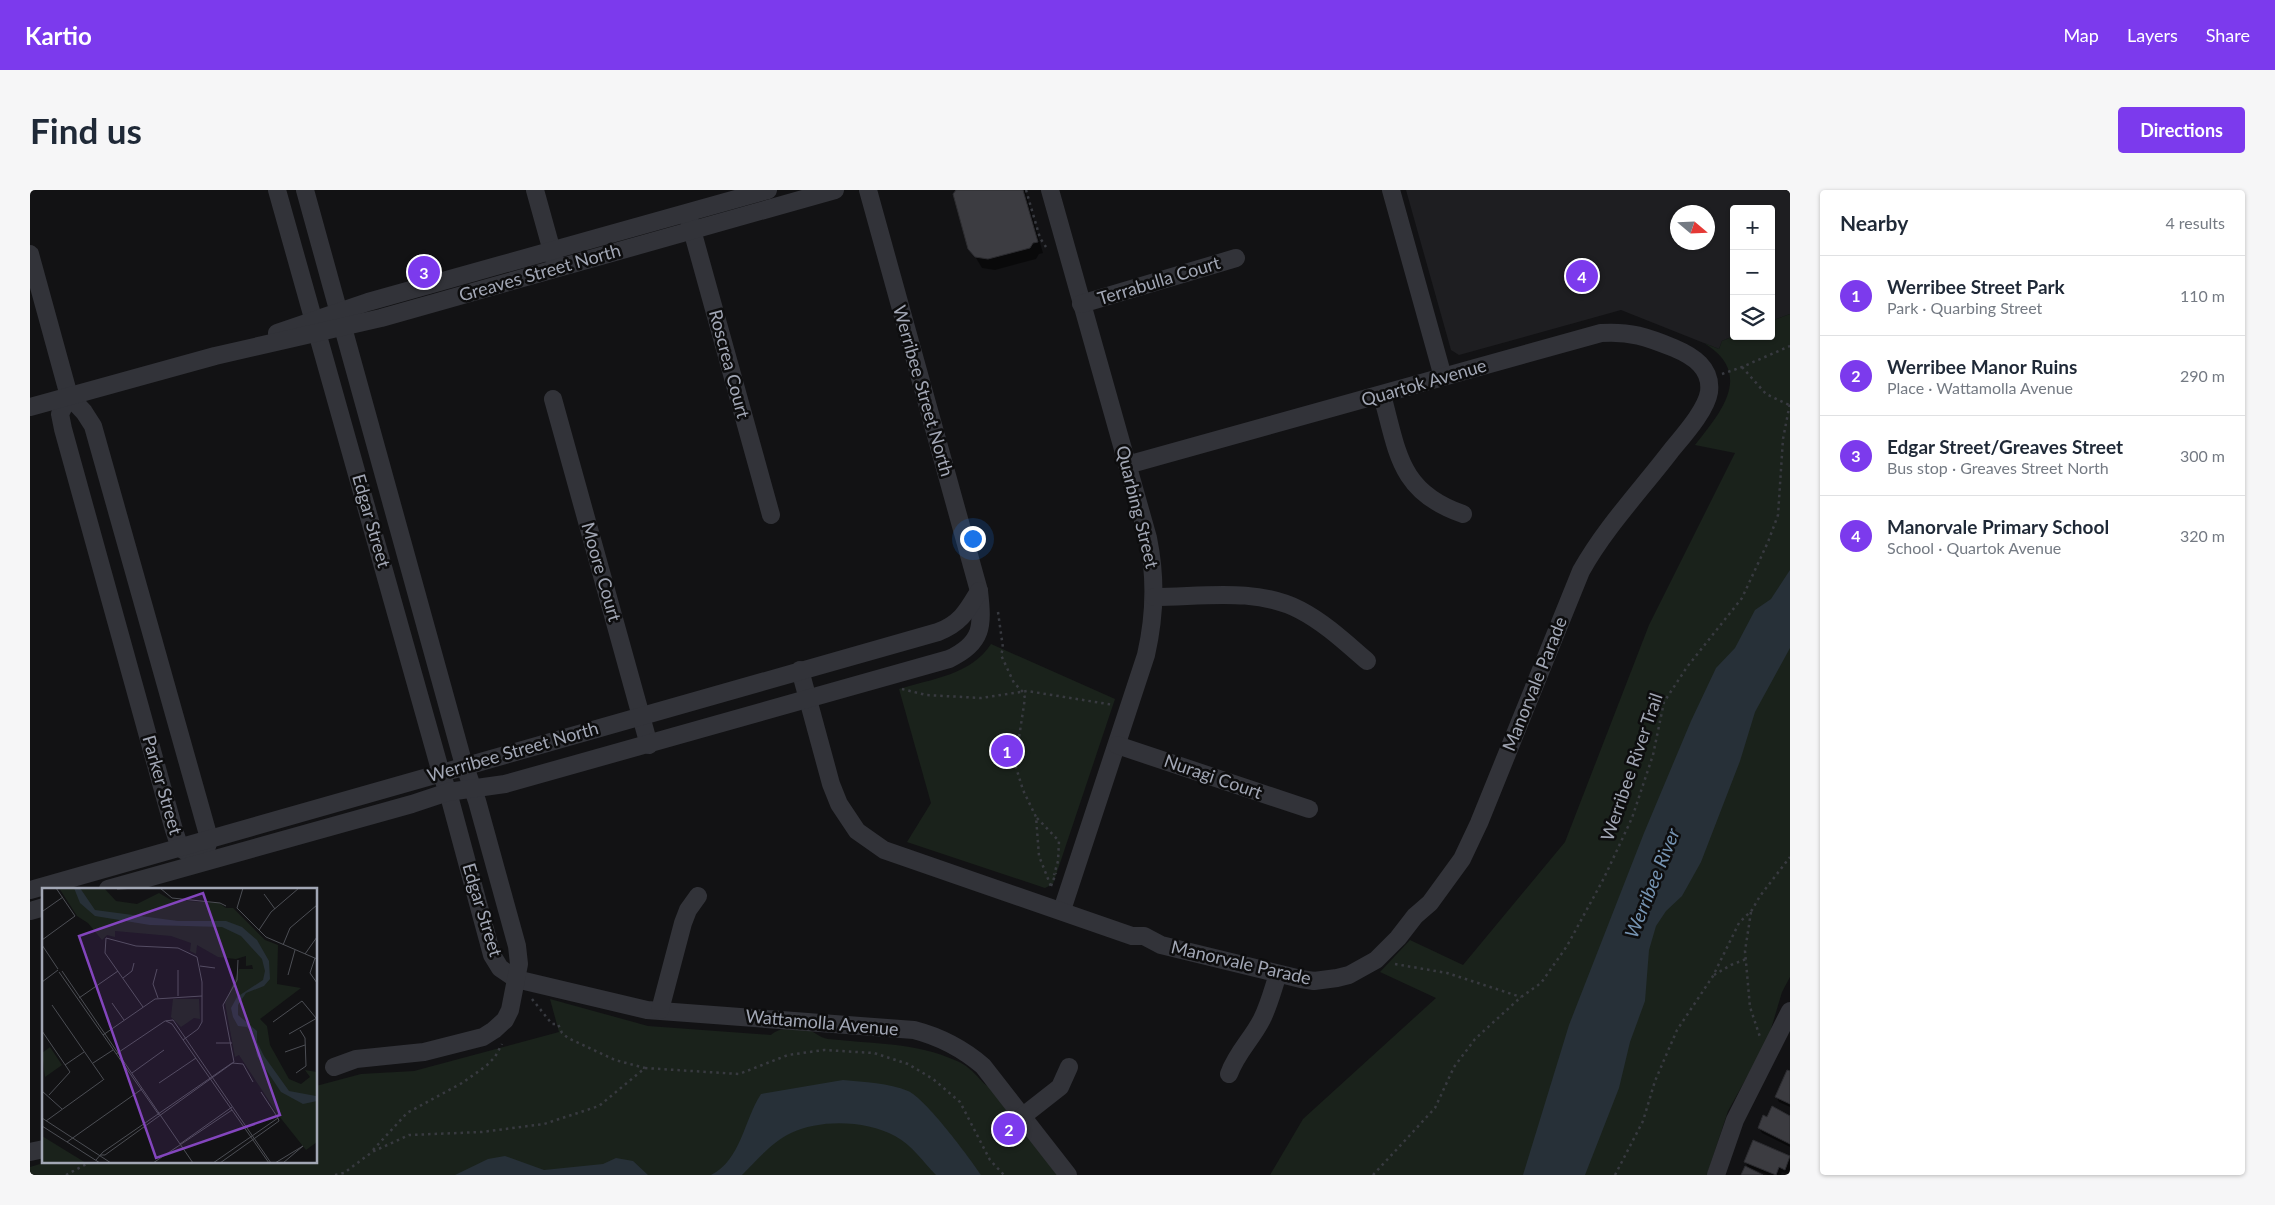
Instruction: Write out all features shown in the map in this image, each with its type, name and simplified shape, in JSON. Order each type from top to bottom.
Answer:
[{"type":"street","name":"Edgar Street","points":[[276,190],[441,773],[448,792],[492,955],[500,968],[516,979],[519,964],[517,946],[306,190]]},
{"type":"street","points":[[535,190],[558,268]]},
{"type":"street","name":"Greaves Street North","points":[[30,407],[341,319],[552,251],[768,190]]},
{"type":"street","name":"Greaves Street North","points":[[341,319],[558,268],[835,190]]},
{"type":"street","name":"Werribee Street North","points":[[111,888],[412,804],[448,792],[505,784],[807,700],[948,659],[964,652],[977,636],[982,621],[979,591],[868,190]]},
{"type":"street","name":"Quarbing Street","points":[[1050,190],[1152,558],[1154,597],[1150,637],[1132,702],[1062,910]]},
{"type":"street","points":[[1391,190],[1443,377]]},
{"type":"street","name":"Roscrea Court","points":[[688,213],[771,515]]},
{"type":"street","name":"Parker Street","points":[[30,254],[69,396],[94,426],[209,840],[202,862],[180,848],[63,429],[60,414],[69,396]]},
{"type":"street","name":"Terrabulla Court","points":[[1081,304],[1236,258]]},
{"type":"street","name":"Quartok Avenue","points":[[1127,465],[1601,333],[1638,334],[1691,355],[1702,366],[1708,378]]},
{"type":"street","name":"Manorvale Parade","points":[[800,670],[831,784],[839,804],[857,831],[869,841],[901,857],[1062,910],[1132,936],[1148,937],[1161,945],[1314,981],[1349,975],[1376,960],[1398,938],[1415,916],[1426,908],[1462,859],[1479,823],[1581,571],[1604,536],[1690,428],[1707,398],[1709,392],[1708,378]]},
{"type":"street","points":[[1382,395],[1400,459],[1410,479],[1424,495],[1436,503],[1463,514]]},
{"type":"street","name":"Moore Court","points":[[553,399],[649,744]]},
{"type":"street","name":"Werribee Street North","points":[[30,890],[953,626],[965,614],[979,591]]},
{"type":"street","points":[[1154,597],[1243,596],[1269,599],[1307,614],[1367,661]]},
{"type":"street","name":"Nuragi Court","points":[[1117,745],[1309,810]]},
{"type":"street","points":[[660,1010],[683,923],[688,910],[698,896]]},
{"type":"street","points":[[1229,1074],[1235,1057],[1252,1036],[1262,1018],[1278,974]]},
{"type":"street","points":[[334,1067],[356,1059],[424,1052],[483,1037],[505,1020],[510,1010],[516,979]]},
{"type":"street","name":"Wattamolla Avenue","points":[[516,979],[647,1010],[904,1030],[929,1034],[950,1042],[978,1062],[995,1079],[1068,1175]]},
{"type":"street","points":[[1716,1175],[1736,1120],[1780,1043],[1790,1011]]},
{"type":"street","points":[[1023,1116],[1060,1087],[1069,1066]]},
{"type":"path","points":[[1026,190],[1040,238],[1046,247]]},
{"type":"path","points":[[1708,378],[1742,367],[1790,346]]},
{"type":"path","points":[[1742,367],[1766,394],[1790,405]]},
{"type":"path","name":"Werribee River Trail","points":[[1373,1175],[1435,1108],[1454,1067],[1475,1039],[1521,997],[1541,983],[1567,946],[1604,878],[1632,818],[1653,755],[1664,702],[1687,668],[1742,598],[1768,542],[1778,515],[1783,439],[1790,405]]},
{"type":"path","points":[[998,612],[1004,648],[1001,655],[1014,683],[1023,692],[1025,709],[1015,764],[1023,790],[1036,817],[1059,841],[1058,861],[1051,886]]},
{"type":"path","points":[[894,691],[903,689],[926,695],[981,698],[1023,692],[1116,705],[1119,697],[1132,702]]},
{"type":"path","points":[[1036,817],[1039,856],[1062,910]]},
{"type":"path","points":[[1615,1175],[1644,1121],[1655,1081],[1677,1030],[1713,976],[1739,923],[1752,910],[1760,896],[1790,857]]},
{"type":"path","points":[[1752,910],[1745,950],[1750,1007],[1761,1041],[1780,1043]]},
{"type":"path","points":[[1713,976],[1731,965],[1746,959]]},
{"type":"path","points":[[1376,960],[1447,973],[1521,997]]},
{"type":"path","points":[[516,979],[552,1024],[558,1024],[562,1033],[568,1038],[615,1060],[645,1068],[739,1074],[788,1055],[824,1050],[874,1053],[908,1064],[933,1079],[960,1102],[990,1160],[1004,1175]]},
{"type":"path","points":[[335,1175],[344,1173],[372,1152],[408,1113],[462,1084],[486,1066],[495,1057],[502,1044],[505,1020]]},
{"type":"path","points":[[372,1152],[409,1135],[482,1132],[544,1124],[599,1106],[645,1068]]},
{"type":"path","points":[[66,1175],[90,1162]]},
{"type":"shaded area","points":[[1406,190],[1790,190],[1790,314],[1775,320],[1775,205],[1730,205],[1730,338],[1722,341],[1719,349],[1621,310],[1459,355],[1451,350]]},
{"type":"shaded area","points":[[1790,314],[1790,977],[1782,992],[1768,1039],[1728,1111],[1707,1175],[1270,1175],[1303,1119],[1436,998],[1380,972],[1410,940],[1463,965],[1565,842],[1649,625],[1735,453],[1695,445],[1722,407],[1728,394],[1730,380],[1728,368],[1719,355],[1704,343],[1719,349],[1722,341],[1730,338],[1730,340],[1775,340],[1775,320]]},
{"type":"shaded area","points":[[991,644],[1115,699],[1053,884],[1045,888],[907,842],[931,803],[899,689],[937,679],[962,669],[973,663]]},
{"type":"shaded area","points":[[550,999],[648,1026],[771,1035],[782,1029],[800,1028],[828,1039],[925,1050],[963,1064],[992,1089],[1058,1175],[30,1175],[30,1167],[47,1162],[318,1162],[318,1085],[361,1074],[414,1071],[559,1032]]},
{"type":"water","name":"Werribee River","points":[[1790,570],[1790,648],[1755,712],[1740,761],[1701,862],[1682,896],[1666,911],[1656,926],[1649,950],[1645,1001],[1630,1042],[1619,1088],[1585,1175],[1523,1175],[1569,1025],[1644,833],[1691,721],[1716,668],[1735,648],[1755,610],[1771,599]]},
{"type":"water","points":[[843,1080],[893,1086],[916,1096],[947,1129],[981,1175],[936,1175],[912,1149],[895,1136],[871,1127],[843,1123],[815,1125],[791,1133],[771,1146],[742,1175],[711,1175],[729,1160],[736,1150],[761,1094]]},
{"type":"water","points":[[505,1156],[544,1170],[603,1164],[616,1158],[633,1161],[648,1175],[455,1175],[488,1159]]},
{"type":"building","points":[[956,190],[1023,190],[1038,242],[1033,243],[1030,248],[988,259],[975,257],[968,249],[953,194]]},
{"type":"building","points":[[1787,1070],[1790,1071],[1790,1104],[1775,1097]]},
{"type":"building","points":[[1772,1106],[1790,1116],[1790,1144],[1758,1128],[1763,1115],[1767,1117]]},
{"type":"building","points":[[1753,1140],[1790,1156],[1785,1170],[1779,1167],[1776,1175],[1744,1162]]},
{"type":"building","points":[[1745,1166],[1763,1175],[1741,1175]]},
{"type":"place","name":"Edgar Street/Greaves Street","points":[[424,272]]},
{"type":"place","name":"Manorvale Primary School","points":[[1582,276]]},
{"type":"place","name":"Werribee Street Park","points":[[1007,751]]},
{"type":"place","name":"Werribee Manor Ruins","points":[[1009,1129]]}]
